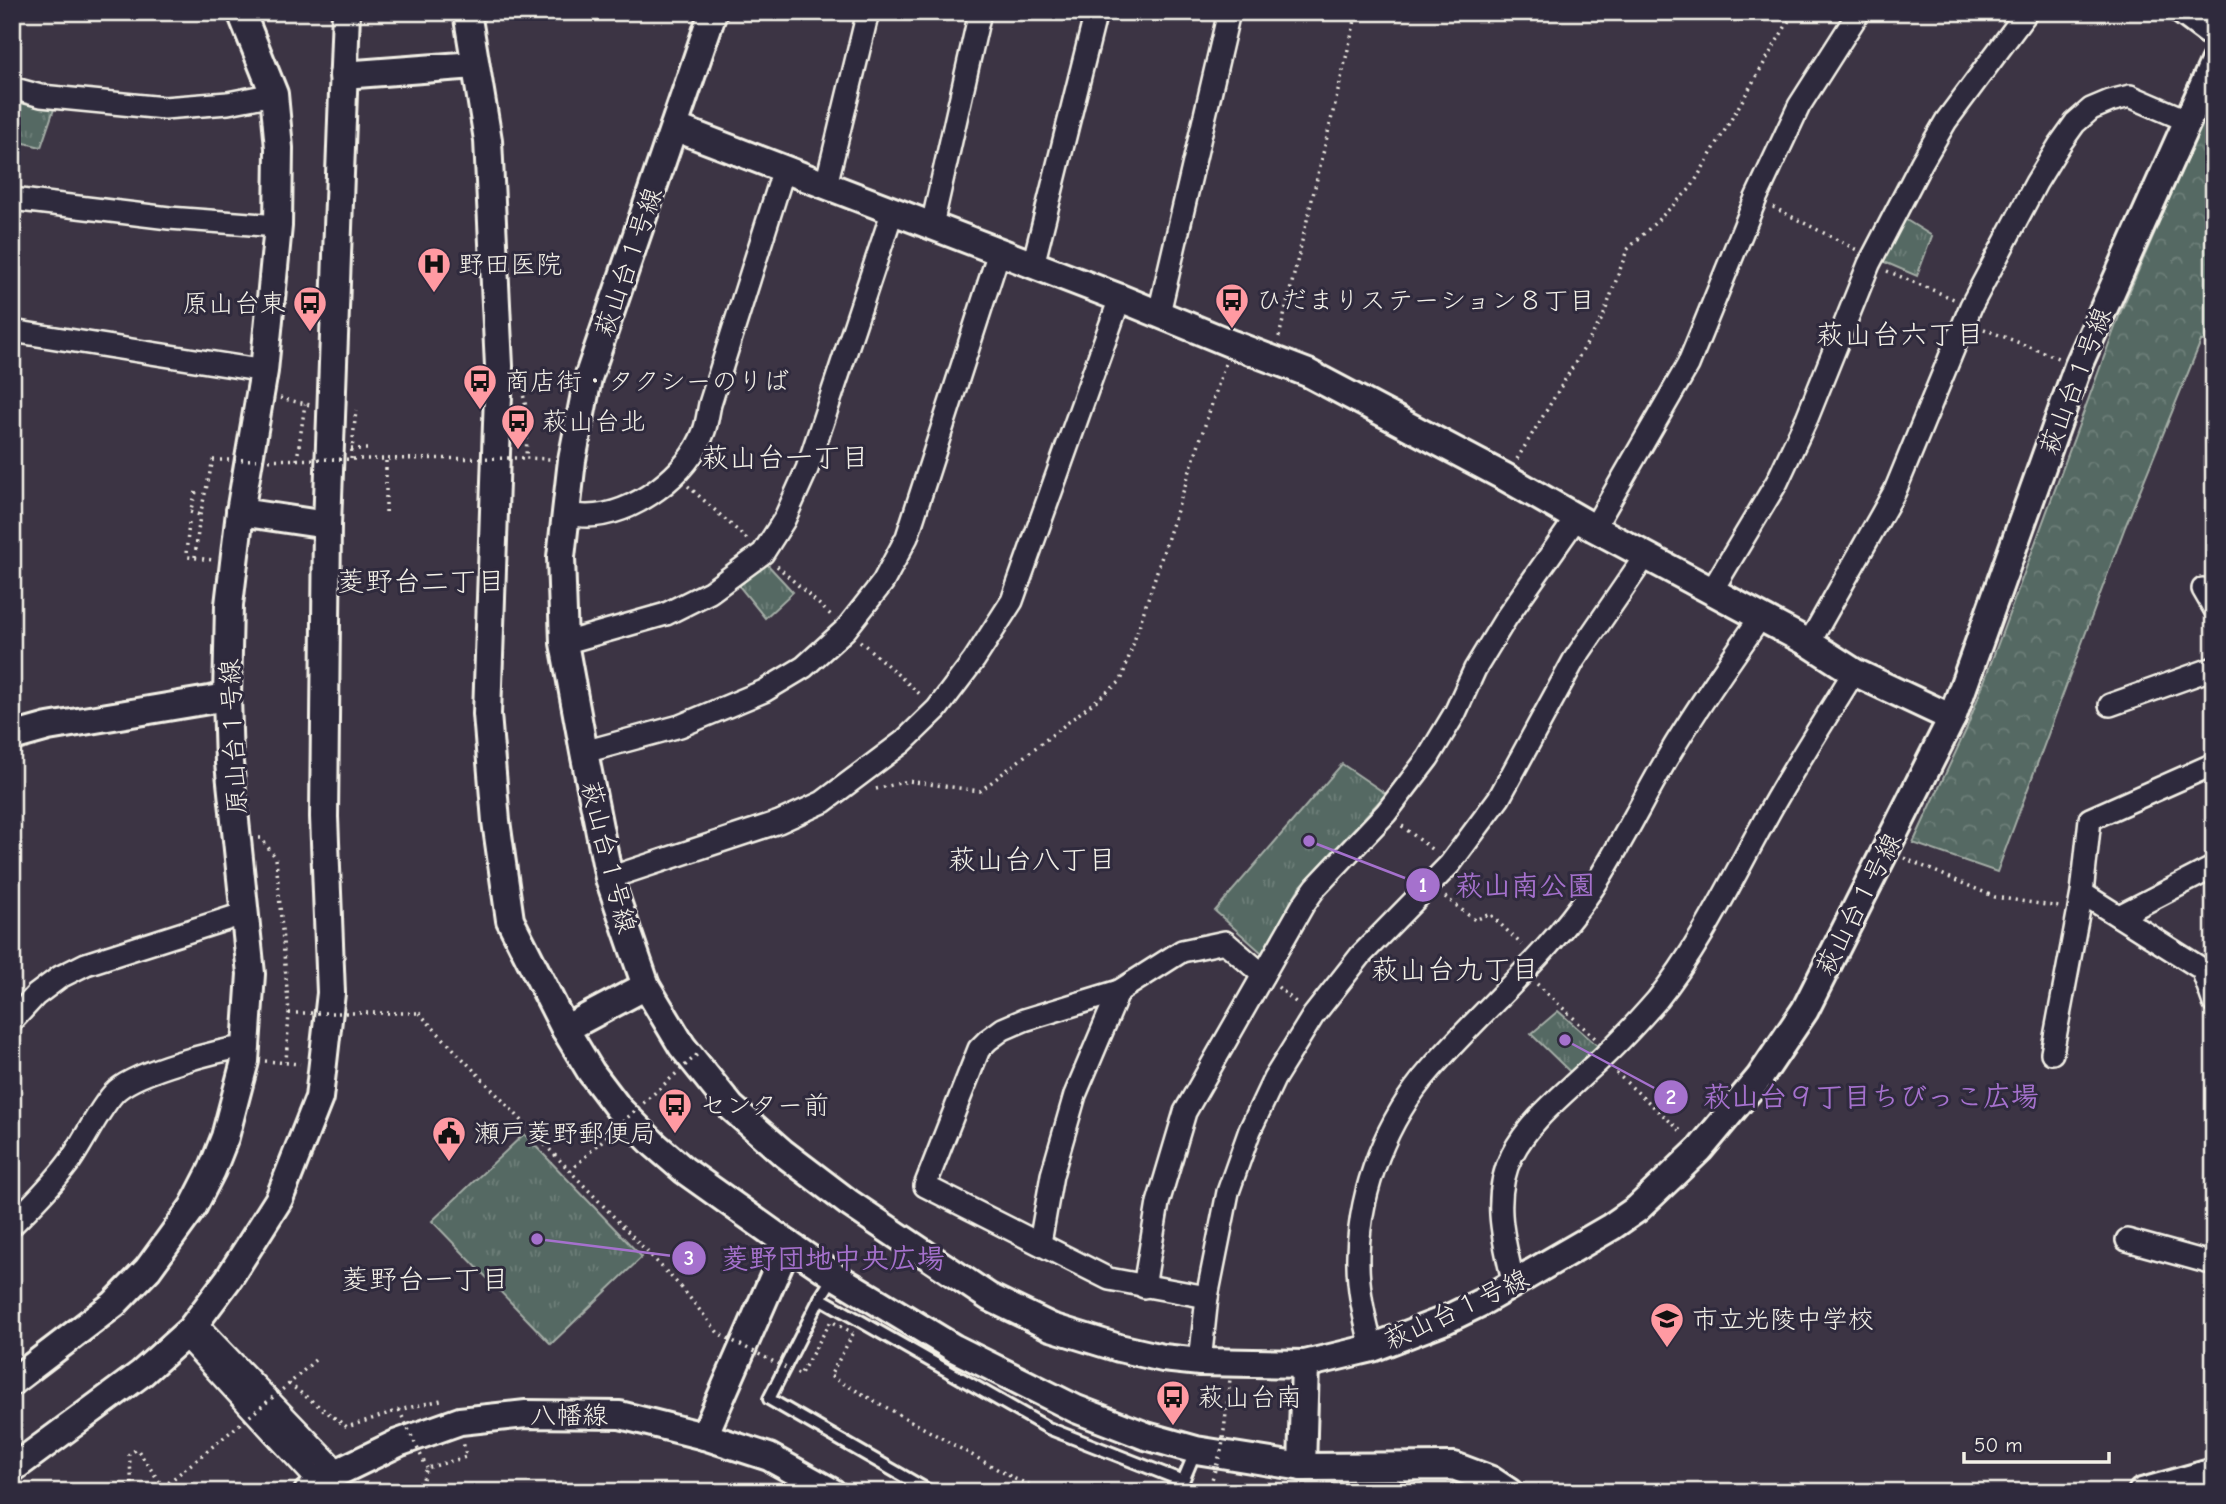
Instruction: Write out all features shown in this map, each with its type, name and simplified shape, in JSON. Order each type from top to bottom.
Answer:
[{"type":"street","name":"原山台１号線","points":[[12,1382],[114,1304],[148,1269],[193,1207],[225,1137],[247,1054],[251,974],[239,838],[229,763],[229,605],[240,512],[263,382],[278,226],[279,149],[274,94],[241,12]]},
{"type":"street","points":[[12,1469],[142,1373],[189,1329],[229,1278],[279,1199],[320,1098],[331,993],[324,817],[327,525],[343,410],[343,75],[346,12]]},
{"type":"street","points":[[467,12],[488,140],[499,366],[487,714],[496,821],[510,920],[565,1029],[591,1072],[612,1100],[655,1145],[684,1170],[788,1244],[835,1276],[954,1348],[1076,1409],[1146,1436],[1196,1450],[1302,1467],[1454,1466],[1491,1480],[1509,1492]]},
{"type":"street","name":"萩山台１号線","points":[[713,12],[588,378],[578,424],[561,557],[565,643],[584,752],[609,878],[646,986],[682,1046],[731,1107],[782,1152],[849,1202],[989,1297],[1051,1327],[1119,1348],[1163,1358],[1200,1362],[1305,1364],[1372,1348],[1445,1320],[1514,1285],[1637,1209],[1700,1149],[1760,1077],[1805,1010],[1952,718],[2078,366],[2214,62]]},
{"type":"street","points":[[826,185],[868,12]]},
{"type":"street","points":[[932,225],[980,12]]},
{"type":"street","points":[[1033,265],[1096,12]]},
{"type":"street","points":[[1158,313],[1229,12]]},
{"type":"street","points":[[1143,1287],[1158,1203],[1185,1112],[1303,905],[1316,887],[1387,813],[1427,758],[1455,713],[1475,669],[1506,618],[1585,523],[1688,365],[1756,198],[1799,106],[1859,12]]},
{"type":"street","points":[[1711,592],[1777,482],[1807,418],[1871,261],[1945,121],[2026,12]]},
{"type":"street","points":[[2183,12],[2214,35]]},
{"type":"street","points":[[343,75],[475,65]]},
{"type":"street","points":[[12,88],[41,96],[164,108],[228,103],[274,94]]},
{"type":"street","points":[[1809,643],[1895,491],[1968,314],[2036,183],[2075,123],[2091,109],[2130,96],[2186,120]]},
{"type":"street","points":[[674,127],[1308,373],[1809,643],[1854,672],[1952,718]]},
{"type":"street","points":[[565,514],[588,516],[627,507],[676,475],[704,431],[710,404],[784,169]]},
{"type":"street","points":[[12,199],[169,218],[278,226]]},
{"type":"street","points":[[565,643],[666,614],[710,592],[763,553],[784,520],[807,469],[893,210]]},
{"type":"street","points":[[584,752],[680,726],[764,691],[804,667],[846,629],[883,582],[907,537],[999,252]]},
{"type":"street","points":[[609,878],[779,822],[823,802],[903,742],[937,709],[974,660],[1012,601],[1120,298]]},
{"type":"street","points":[[12,331],[263,382]]},
{"type":"street","points":[[240,512],[327,525]]},
{"type":"street","points":[[1200,1362],[1219,1229],[1238,1162],[1274,1079],[1313,1016],[1361,955],[1450,864],[1499,798],[1574,660],[1646,555]]},
{"type":"street","points":[[2203,589],[2214,608]]},
{"type":"street","points":[[1372,1348],[1360,1298],[1357,1254],[1365,1200],[1381,1150],[1399,1112],[1430,1070],[1531,966],[1592,889],[1699,706],[1760,618]]},
{"type":"street","points":[[2110,705],[2214,668]]},
{"type":"street","points":[[1514,1285],[1499,1216],[1500,1198],[1511,1157],[1521,1140],[1547,1109],[1606,1055],[1658,999],[1707,925],[1762,824],[1854,672]]},
{"type":"street","points":[[12,737],[61,725],[227,697]]},
{"type":"street","points":[[2052,1053],[2081,902],[2090,819],[2210,773]]},
{"type":"street","points":[[2119,916],[2214,867]]},
{"type":"street","points":[[2081,902],[2119,916],[2202,970],[2214,1003]]},
{"type":"street","points":[[12,1021],[36,995],[60,977],[86,964],[246,913]]},
{"type":"street","points":[[1208,1297],[1109,1279],[925,1186],[979,1049],[1003,1029],[1119,991],[1182,951],[1225,942],[1263,975]]},
{"type":"street","points":[[565,1029],[646,986]]},
{"type":"street","points":[[1040,1243],[1052,1175],[1075,1095],[1119,991]]},
{"type":"street","points":[[12,1225],[69,1162],[115,1092],[130,1082],[215,1051],[247,1054]]},
{"type":"street","points":[[2127,1240],[2214,1264]]},
{"type":"street","points":[[704,1436],[788,1244]]},
{"type":"street","points":[[189,1329],[322,1482]]},
{"type":"street","points":[[1302,1467],[1305,1364]]},
{"type":"street","name":"八幡線","points":[[322,1482],[398,1443],[460,1421],[526,1414],[620,1415],[704,1436],[769,1457],[832,1492]]},
{"type":"street","points":[[2142,1492],[2214,1472]]},
{"type":"lane","points":[[835,1276],[820,1298],[769,1399],[931,1492]]},
{"type":"lane","points":[[820,1298],[1048,1427],[1183,1481],[1196,1450]]},
{"type":"path","points":[[1273,360],[1357,12]]},
{"type":"path","points":[[1505,477],[1603,317],[1627,250],[1691,188],[1794,12]]},
{"type":"path","points":[[12,144],[16,145],[12,163]]},
{"type":"path","points":[[1756,198],[1968,314],[2078,366]]},
{"type":"path","points":[[872,790],[908,780],[980,791],[1121,681],[1231,344]]},
{"type":"path","points":[[263,382],[305,404],[343,410],[351,460]]},
{"type":"path","points":[[297,460],[305,404]]},
{"type":"path","points":[[526,458],[528,416]]},
{"type":"path","points":[[346,449],[370,449]]},
{"type":"path","points":[[386,459],[386,512]]},
{"type":"path","points":[[195,557],[200,514],[213,460],[553,460]]},
{"type":"path","points":[[676,475],[937,709]]},
{"type":"path","points":[[196,492],[190,512],[200,514]]},
{"type":"path","points":[[189,523],[185,551],[188,557],[215,561]]},
{"type":"path","points":[[1387,813],[1450,864]]},
{"type":"path","points":[[239,838],[261,838],[276,858],[289,1013],[286,1062]]},
{"type":"path","points":[[1886,850],[1995,897],[2081,902]]},
{"type":"path","points":[[1430,885],[1475,920],[1490,914],[1606,1055],[1700,1149]]},
{"type":"path","points":[[1263,975],[1313,1016]]},
{"type":"path","points":[[289,1013],[419,1013],[681,1287],[719,1334],[800,1376],[831,1321],[853,1333],[830,1376],[1015,1479],[1049,1492]]},
{"type":"path","points":[[570,1171],[700,1052]]},
{"type":"path","points":[[247,1054],[323,1067]]},
{"type":"path","points":[[121,1492],[132,1484],[129,1454],[137,1449],[163,1487],[315,1360]]},
{"type":"path","points":[[1208,1492],[1222,1448],[1230,1380]]},
{"type":"path","points":[[289,1384],[347,1427],[441,1400]]},
{"type":"path","points":[[399,1410],[427,1468],[418,1492]]},
{"type":"path","points":[[427,1468],[466,1457],[460,1421]]},
{"type":"green space","points":[[2214,94],[2214,340],[2201,341],[2125,527],[1997,872],[1913,843],[1966,730],[2121,311]]},
{"type":"green space","points":[[18,99],[55,106],[41,147],[12,140],[12,121]]},
{"type":"green space","points":[[1903,218],[1932,236],[1917,276],[1882,261]]},
{"type":"green space","points":[[766,563],[793,592],[765,618],[739,586]]},
{"type":"green space","points":[[1342,764],[1386,794],[1299,888],[1262,953],[1215,911]]},
{"type":"green space","points":[[1558,1011],[1599,1047],[1570,1072],[1531,1034]]},
{"type":"green space","points":[[524,1134],[642,1257],[551,1344],[432,1221]]},
{"type":"place","name":"野田医院","points":[[434,294]]},
{"type":"place","name":"ひだまりステーション８丁目","points":[[1232,330]]},
{"type":"place","name":"原山台東","points":[[310,333]]},
{"type":"place","name":"商店街・タクシーのりば","points":[[480,411]]},
{"type":"place","name":"萩山台北","points":[[518,451]]},
{"type":"place","name":"萩山南公園","points":[[1309,841]]},
{"type":"place","name":"萩山台９丁目ちびっこ広場","points":[[1565,1040]]},
{"type":"place","name":"センター前","points":[[675,1135]]},
{"type":"place","name":"瀬戸菱野郵便局","points":[[449,1163]]},
{"type":"place","name":"菱野団地中央広場","points":[[537,1239]]},
{"type":"place","name":"市立光陵中学校","points":[[1667,1349]]},
{"type":"place","name":"萩山台南","points":[[1173,1427]]},
{"type":"district","name":"萩山台六丁目","points":[[1900,334]]},
{"type":"district","name":"萩山台一丁目","points":[[785,457]]},
{"type":"district","name":"菱野台二丁目","points":[[421,581]]},
{"type":"district","name":"萩山台八丁目","points":[[1032,859]]},
{"type":"district","name":"萩山台九丁目","points":[[1455,969]]},
{"type":"district","name":"菱野台一丁目","points":[[425,1279]]}]
